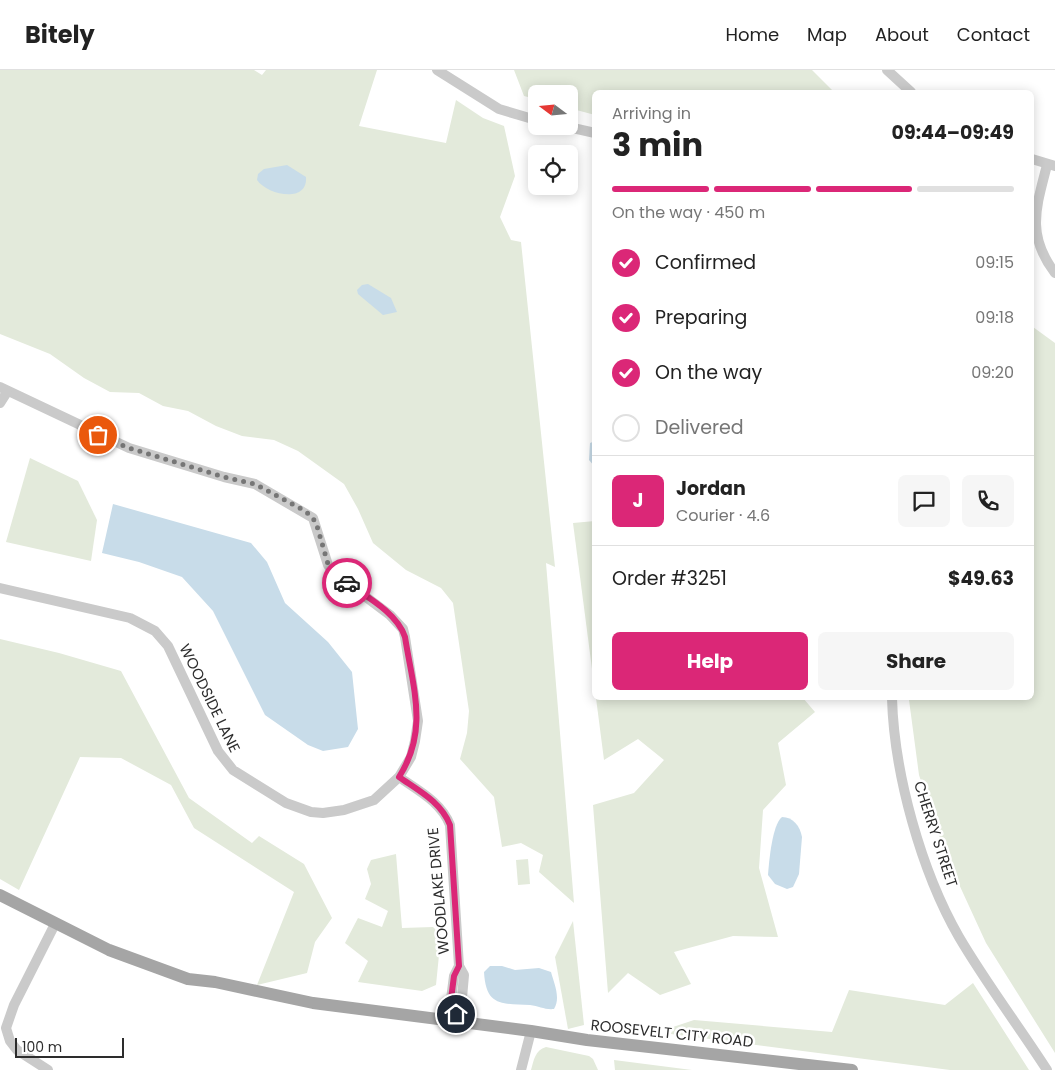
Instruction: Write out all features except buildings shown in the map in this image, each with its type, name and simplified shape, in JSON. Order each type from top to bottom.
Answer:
[{"type":"main road","name":"ROOSEVELT CITY ROAD","points":[[0,894],[55,924],[124,956],[188,979],[215,982],[314,1002],[455,1017],[587,1040],[852,1070]]},
{"type":"street","points":[[438,70],[500,109],[528,118]]},
{"type":"street","points":[[887,70],[909,90]]},
{"type":"street","points":[[578,129],[592,132]]},
{"type":"street","points":[[1034,160],[1051,166],[1035,219],[1038,243],[1047,262],[1055,273]]},
{"type":"street","points":[[0,403],[4,390]]},
{"type":"street","name":"WOODSIDE LANE","points":[[0,588],[130,618],[155,631],[168,646],[226,764],[286,804],[317,812],[344,810],[374,800],[399,777],[411,757],[418,721],[403,629],[390,615],[334,573],[328,564],[313,518],[255,484],[224,477],[129,448],[4,390]]},
{"type":"street","name":"CHERRY STREET","points":[[892,700],[895,744],[904,784],[933,883],[959,936],[1047,1070]]},
{"type":"street","name":"WOODLAKE DRIVE","points":[[399,777],[437,804],[444,811],[450,825],[459,966],[464,975],[461,1009],[455,1017]]},
{"type":"street","points":[[48,1070],[17,1050],[10,1041],[6,1028],[14,1005],[55,924]]},
{"type":"street","points":[[521,1070],[531,1031]]},
{"type":"green space","points":[[0,70],[254,70],[262,75],[266,70],[377,70],[359,126],[446,143],[456,100],[483,118],[504,126],[515,176],[500,217],[511,240],[521,242],[555,567],[546,563],[574,903],[539,872],[543,855],[521,843],[502,847],[494,797],[460,759],[467,733],[469,711],[453,603],[441,588],[406,570],[373,543],[358,509],[344,484],[298,451],[274,440],[242,436],[216,426],[188,411],[163,406],[139,393],[110,392],[84,378],[50,354],[0,334]]},
{"type":"green space","points":[[514,70],[812,70],[832,90],[592,90],[592,114],[578,110],[578,85],[528,85],[528,97],[524,96]]},
{"type":"green space","points":[[1034,328],[1055,343],[1055,1053],[986,943],[946,856],[919,775],[909,700],[1034,700]]},
{"type":"green space","points":[[30,458],[78,481],[97,520],[91,561],[6,542]]},
{"type":"green space","points":[[592,521],[592,669],[573,523]]},
{"type":"green space","points":[[0,639],[59,653],[121,671],[189,798],[252,843],[259,836],[304,864],[332,918],[315,942],[307,973],[257,985],[294,892],[194,828],[171,785],[121,758],[80,757],[19,890],[0,879]]},
{"type":"green space","points":[[596,700],[805,700],[815,712],[778,743],[786,785],[763,810],[759,868],[778,937],[733,936],[674,952],[691,984],[660,995],[628,973],[608,993],[593,805],[634,793],[664,760],[638,739],[604,760]]},
{"type":"green space","points":[[396,854],[402,928],[433,927],[441,935],[436,985],[422,991],[358,982],[368,961],[345,943],[358,918],[382,927],[388,911],[365,899],[371,884],[367,869],[371,860]]},
{"type":"green space","points":[[528,859],[530,884],[518,885],[516,860]]},
{"type":"green space","points":[[573,921],[584,1025],[568,1029],[555,957]]},
{"type":"green space","points":[[973,983],[1029,1070],[950,1070],[671,1034],[673,1027],[694,1020],[832,1032],[849,990],[945,1005]]},
{"type":"green space","points":[[546,1047],[589,1056],[593,1059],[598,1070],[531,1070],[537,1053]]},
{"type":"green space","points":[[614,1060],[692,1070],[615,1070]]},
{"type":"water","points":[[287,165],[306,177],[305,185],[301,191],[294,194],[277,193],[269,190],[257,180],[258,174],[264,169]]},
{"type":"water","points":[[368,284],[391,298],[397,312],[383,315],[358,294],[357,290],[362,285]]},
{"type":"water","points":[[592,442],[592,464],[589,460],[590,443]]},
{"type":"water","points":[[113,504],[251,543],[267,562],[285,603],[328,642],[352,672],[358,729],[348,747],[323,751],[308,745],[265,715],[213,611],[182,577],[139,562],[102,553]]},
{"type":"water","points":[[782,817],[786,817],[795,823],[800,829],[802,837],[799,874],[793,887],[787,889],[775,884],[768,875],[773,835]]},
{"type":"water","points":[[490,966],[502,966],[515,970],[539,968],[551,972],[557,995],[554,1009],[504,1003],[492,998],[485,984],[484,972]]},
{"type":"way so far","points":[[98,435],[129,448],[224,477],[255,484],[305,511],[313,518],[317,526],[328,564],[334,573],[347,583]]},
{"type":"route","points":[[347,583],[390,615],[403,629],[418,721],[411,757],[399,777],[437,804],[444,811],[450,825],[459,937],[459,966],[454,976],[450,1007],[456,1014]]}]
